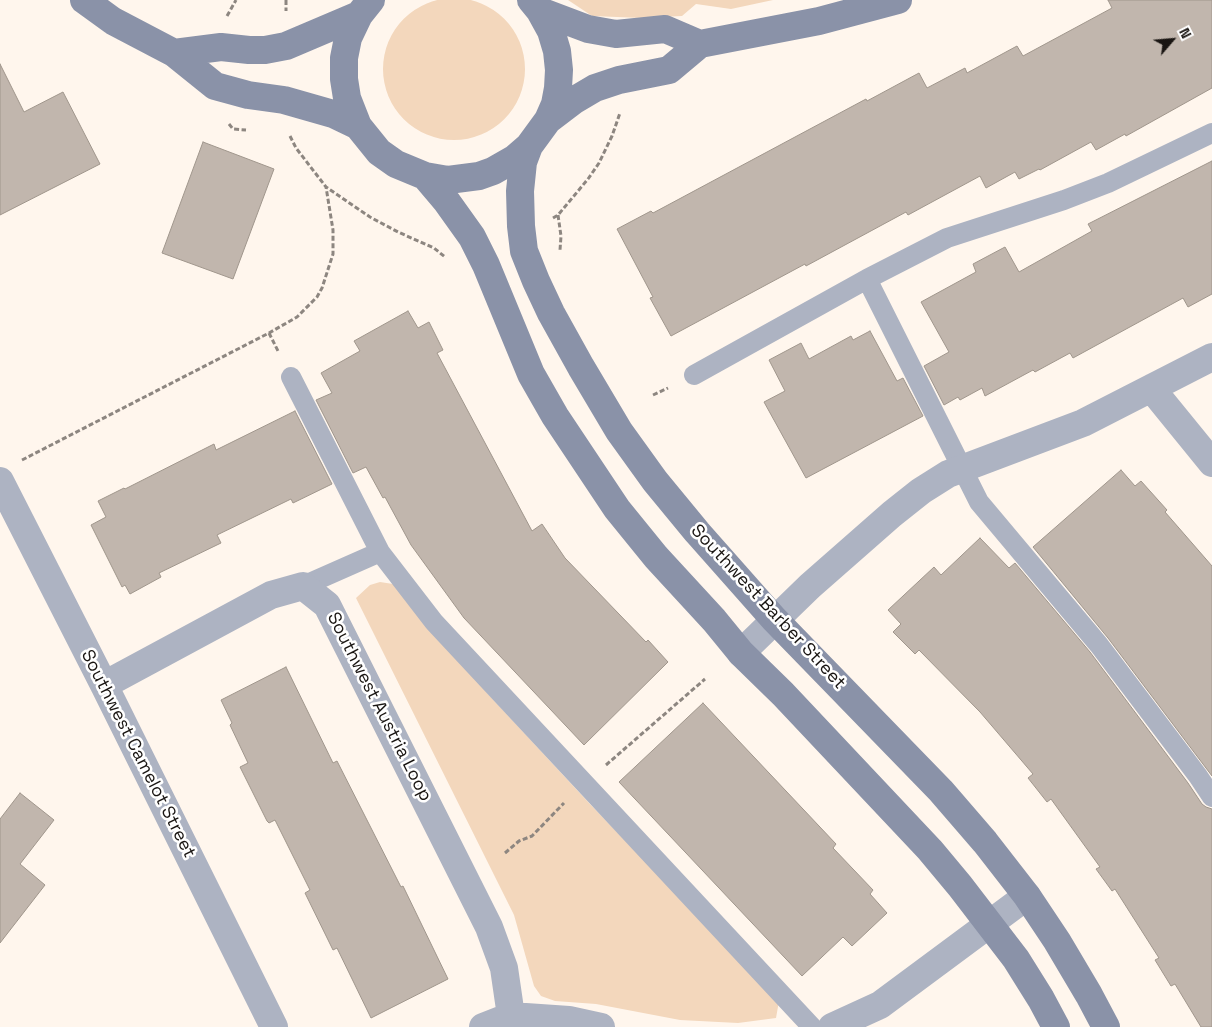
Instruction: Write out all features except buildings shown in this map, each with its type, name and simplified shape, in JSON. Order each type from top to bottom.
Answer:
[{"type":"street","points":[[84,0],[113,22],[174,53],[215,86],[248,95],[284,100],[333,114],[358,126]]},
{"type":"street","points":[[548,120],[573,101],[595,88],[619,80],[669,70],[700,44],[819,21],[898,0]]},
{"type":"street","points":[[365,8],[348,38],[344,58],[344,79],[347,98],[358,126],[379,152],[396,164],[425,176],[448,180],[479,176],[514,160],[530,146],[548,120],[555,104],[560,70],[551,31],[536,6]]},
{"type":"street","points":[[536,6],[588,29],[616,34],[665,29],[700,44]]},
{"type":"street","points":[[174,53],[221,47],[266,50],[286,46],[365,8]]},
{"type":"street","name":"Southwest Barber Street","points":[[530,146],[524,162],[520,191],[524,251],[536,281],[552,312],[581,367],[614,423],[655,481],[774,619],[941,791],[986,842],[1027,896],[1057,940],[1090,995],[1106,1027]]},
{"type":"street","points":[[425,176],[447,202],[472,237],[486,265],[531,374],[555,416],[617,509],[656,557],[714,620],[741,653],[783,694],[930,850],[1016,959],[1056,1027]]},
{"type":"street","points":[[741,653],[810,586],[921,491],[948,474],[1083,423],[1212,357]]},
{"type":"street","points":[[1151,388],[1212,463]]},
{"type":"street","name":"Southwest Camelot Street","points":[[8,472],[104,685],[274,1027]]},
{"type":"street","points":[[104,685],[271,595],[303,586]]},
{"type":"street","name":"Southwest Austria Loop","points":[[303,586],[327,605],[489,927],[504,968],[511,1016]]},
{"type":"street","points":[[832,1027],[880,1005],[1027,896]]},
{"type":"street","points":[[483,1027],[511,1016],[569,1020],[601,1027]]},
{"type":"lane","points":[[694,375],[866,279],[947,238],[1064,200],[1108,183],[1212,133]]},
{"type":"lane","points":[[866,279],[979,502],[1099,645],[1212,797]]},
{"type":"lane","points":[[291,376],[380,552],[434,622],[812,1027]]},
{"type":"lane","points":[[303,586],[380,552]]},
{"type":"path","points":[[558,215],[599,163],[620,115]]},
{"type":"path","points":[[286,131],[296,148],[326,187],[376,220],[434,248]]},
{"type":"path","points":[[8,472],[269,334],[297,317],[317,297],[322,288],[333,254],[333,230],[326,187]]},
{"type":"shaded area","points":[[454,-2],[468,-1],[481,3],[494,10],[504,19],[513,29],[520,42],[524,55],[524,83],[520,96],[513,109],[504,119],[494,128],[481,135],[468,139],[454,140],[440,139],[427,135],[414,128],[404,119],[395,109],[388,96],[384,83],[383,69],[384,55],[388,42],[395,29],[404,19],[414,10],[427,3],[440,-1]]},
{"type":"shaded area","points":[[568,0],[773,0],[731,9],[696,4],[682,16],[642,18],[592,16]]},
{"type":"shaded area","points":[[380,582],[393,584],[488,694],[589,803],[779,1001],[776,1018],[738,1023],[680,1020],[596,1004],[555,1001],[541,996],[534,986],[514,915],[356,598],[370,585]]}]
